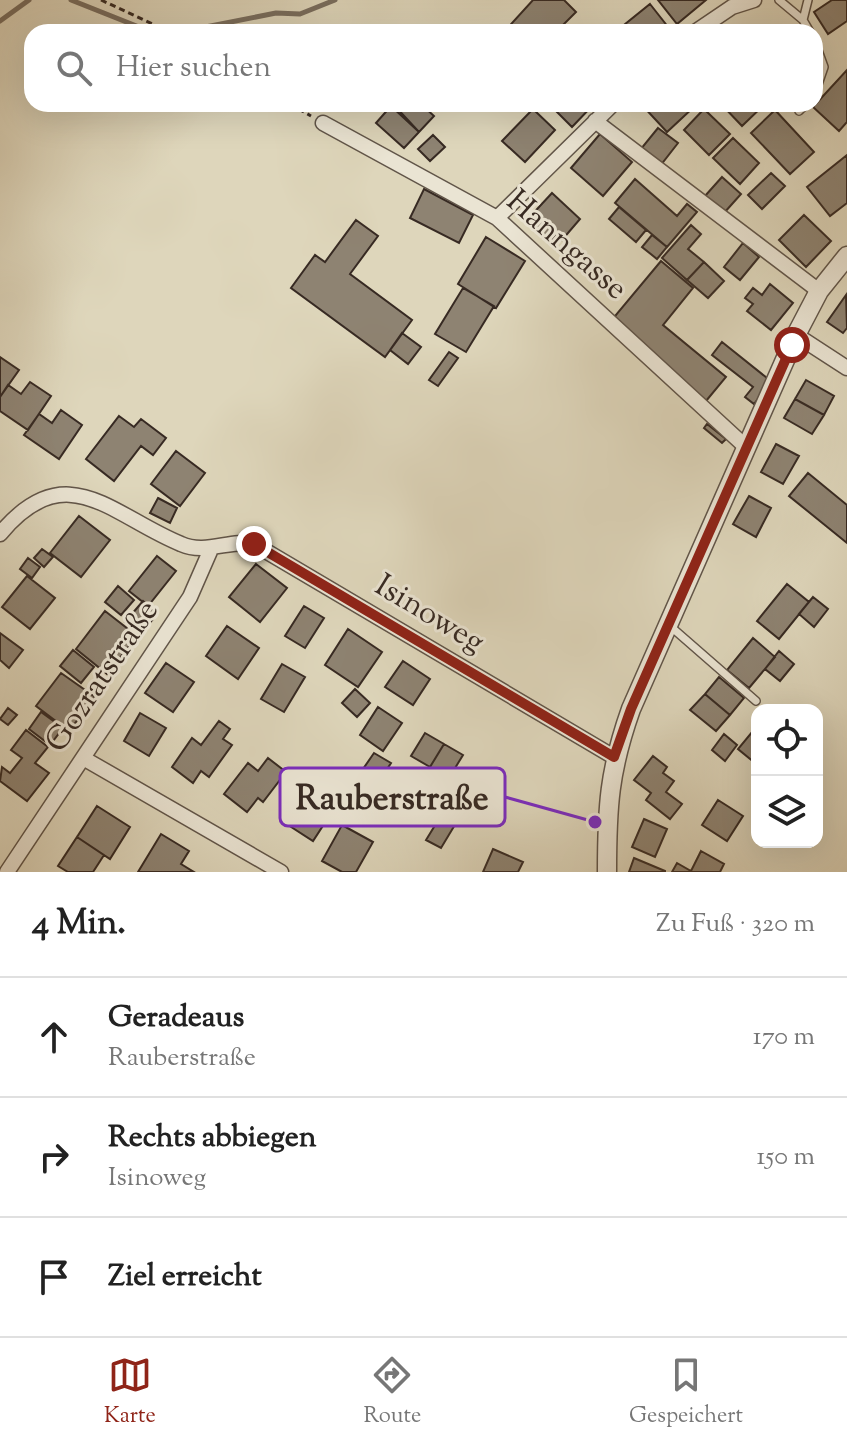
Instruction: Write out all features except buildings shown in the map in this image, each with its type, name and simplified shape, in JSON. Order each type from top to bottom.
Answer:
[{"type":"street","points":[[706,24],[733,4],[754,0]]},
{"type":"street","points":[[497,218],[605,112]]},
{"type":"street","points":[[595,121],[819,291]]},
{"type":"street","name":"Hanngasse","points":[[323,123],[497,218],[747,448]]},
{"type":"street","points":[[607,872],[607,810],[614,757],[668,625],[796,335],[819,291],[847,256]]},
{"type":"street","points":[[796,335],[847,368]]},
{"type":"street","points":[[0,534],[34,502],[75,496],[112,505],[183,546],[211,549]]},
{"type":"street","name":"Isinoweg","points":[[211,549],[243,542],[254,544],[614,757]]},
{"type":"street","name":"Gozratstraße","points":[[7,872],[190,597],[211,549]]},
{"type":"street","points":[[83,758],[281,872]]},
{"type":"lane","points":[[779,0],[805,24]]},
{"type":"lane","points":[[803,20],[808,0]]},
{"type":"lane","points":[[668,625],[756,701]]},
{"type":"path","points":[[101,0],[153,24]]},
{"type":"path","points":[[304,112],[323,123]]},
{"type":"waterway","points":[[0,21],[29,0]]},
{"type":"waterway","points":[[71,0],[131,24]]},
{"type":"waterway","points":[[220,24],[276,13],[300,14],[335,0]]},
{"type":"place","name":"Rauberstraße","points":[[595,822]]},
{"type":"route","points":[[254,544],[614,757],[631,709],[792,345]]}]
